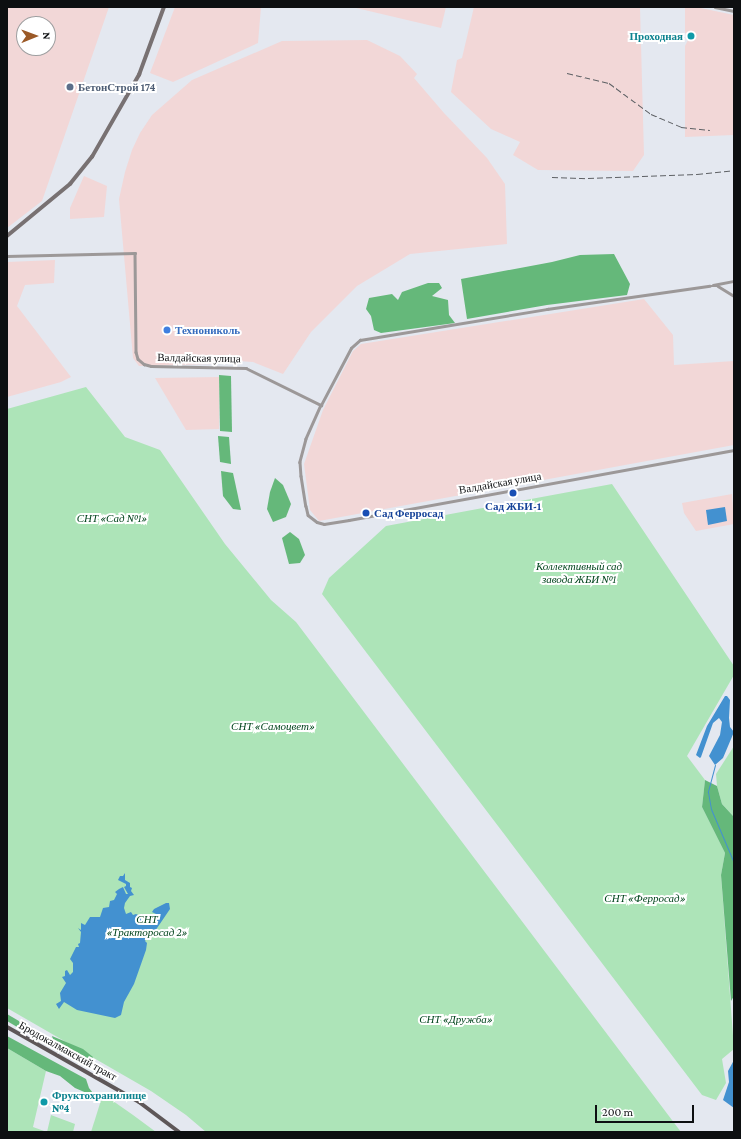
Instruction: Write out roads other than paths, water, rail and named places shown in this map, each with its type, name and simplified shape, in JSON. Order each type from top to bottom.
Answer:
[{"type":"main road","name":"Бродокалмакский тракт","points":[[7,1028],[139,1102],[179,1132]]},
{"type":"street","points":[[7,236],[70,184],[92,158],[139,75],[164,7]]},
{"type":"street","points":[[715,7],[734,11]]},
{"type":"street","name":"Валдайская улица","points":[[7,256],[135,253],[136,352],[138,359],[144,364],[151,366],[246,368],[321,405],[302,453],[301,476],[308,515],[317,522],[324,524],[734,450]]},
{"type":"street","points":[[321,405],[351,348],[360,340],[547,309],[709,286],[734,281]]},
{"type":"street","points":[[709,286],[718,286],[734,296]]},
{"type":"water","points":[[725,507],[727,521],[708,525],[706,510]]},
{"type":"water","points":[[725,696],[727,696],[730,700],[730,727],[734,732],[723,758],[715,765],[709,756],[720,735],[722,722],[719,718],[713,723],[701,757],[700,758],[696,755],[707,726]]},
{"type":"water","points":[[125,873],[125,880],[130,883],[130,887],[132,888],[131,891],[134,895],[130,896],[125,903],[124,908],[126,914],[131,912],[133,915],[136,914],[140,916],[144,914],[147,918],[150,916],[157,919],[160,916],[152,912],[154,909],[169,903],[170,909],[151,937],[147,938],[145,941],[147,943],[146,950],[134,984],[124,1002],[121,1015],[115,1018],[77,1010],[64,1002],[59,1009],[56,1004],[61,1001],[60,993],[66,983],[62,977],[65,976],[65,971],[67,970],[70,975],[73,972],[73,963],[70,959],[76,947],[79,947],[78,944],[80,943],[81,932],[78,928],[81,930],[81,923],[85,925],[90,917],[100,917],[103,908],[109,907],[110,901],[114,900],[117,894],[115,892],[119,889],[123,887],[126,894],[128,894],[124,887],[126,884],[118,880],[120,876],[123,876]]},
{"type":"water","points":[[734,1060],[734,1108],[723,1100],[729,1082],[728,1071]]},
{"type":"waterway","points":[[715,765],[708,792],[711,809],[734,863]]},
{"type":"railway","points":[[567,73],[609,83],[651,114],[681,127],[710,130]]},
{"type":"railway","points":[[552,177],[588,178],[697,174],[734,170]]},
{"type":"place","name":"Проходная","points":[[691,36]]},
{"type":"place","name":"БетонСтрой 174","points":[[70,87]]},
{"type":"place","name":"Технониколь","points":[[167,330]]},
{"type":"place","name":"Сад ЖБИ-1","points":[[513,493]]},
{"type":"place","name":"Сад Ферросад","points":[[366,513]]},
{"type":"place","name":"Фруктохранилище №4","points":[[44,1102]]},
{"type":"park label","name":"СНТ «Сад №1»","points":[[112,518]]},
{"type":"park label","name":"Коллективный сад завода ЖБИ №1","points":[[579,573]]},
{"type":"park label","name":"СНТ «Самоцвет»","points":[[273,726]]},
{"type":"park label","name":"СНТ «Ферросад»","points":[[645,898]]},
{"type":"park label","name":"СНТ «Тракторосад 2»","points":[[147,926]]},
{"type":"park label","name":"СНТ «Дружба»","points":[[456,1019]]}]
